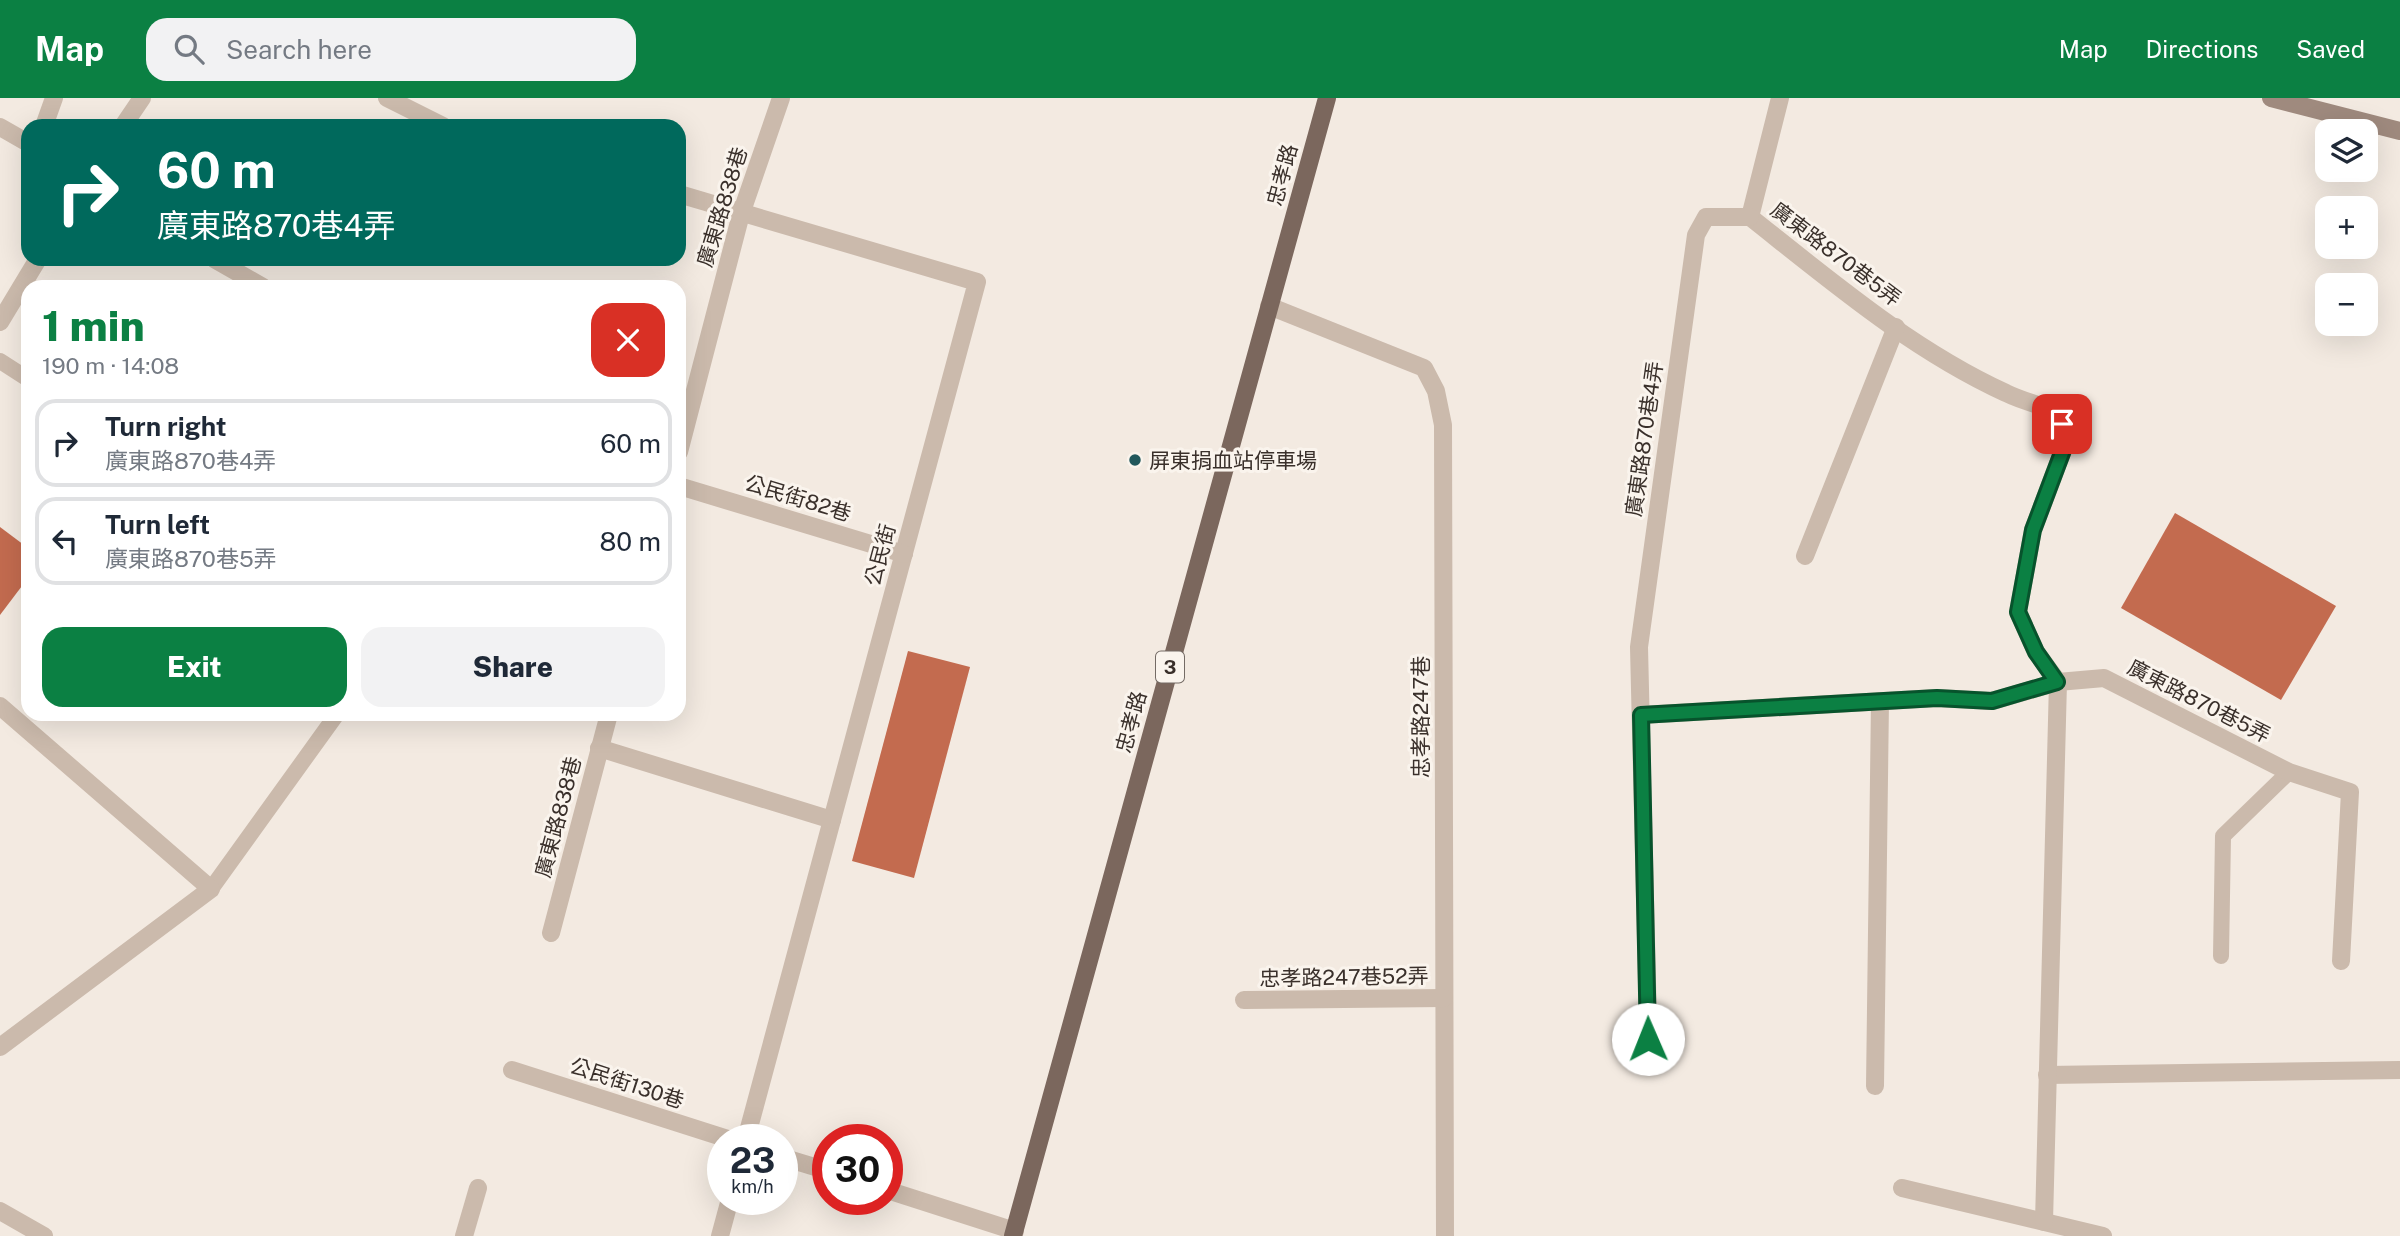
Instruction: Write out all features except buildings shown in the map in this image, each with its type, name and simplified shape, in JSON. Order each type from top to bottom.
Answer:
[{"type":"main road","name":"忠孝路","points":[[1014,1234],[1327,98]]},
{"type":"street","points":[[46,119],[54,98]]},
{"type":"street","points":[[128,119],[142,98]]},
{"type":"street","points":[[387,98],[429,119]]},
{"type":"street","name":"廣東路838巷","points":[[686,425],[741,214],[781,98]]},
{"type":"street","points":[[1750,217],[1780,98]]},
{"type":"street","points":[[2271,98],[2400,131]]},
{"type":"street","points":[[0,127],[21,139]]},
{"type":"street","name":"公民街","points":[[686,196],[977,282],[750,1124]]},
{"type":"street","name":"廣東路870巷4弄","points":[[1649,1066],[1639,647],[1696,234],[1706,217],[1750,217]]},
{"type":"street","name":"廣東路870巷5弄","points":[[1750,217],[1856,301],[1956,368],[2008,395],[2056,411],[2068,437],[2033,530],[2018,612],[2036,652],[2057,682],[2104,678],[2289,772],[2350,792],[2341,961]]},
{"type":"street","points":[[226,266],[251,280]]},
{"type":"street","points":[[0,322],[21,287]]},
{"type":"street","name":"忠孝路247巷","points":[[1269,306],[1424,368],[1436,391],[1443,425],[1445,1236]]},
{"type":"street","name":"廣東路870巷5弄","points":[[1805,556],[1895,327]]},
{"type":"street","name":"公民街82巷","points":[[686,488],[904,554]]},
{"type":"street","points":[[1641,715],[1937,698],[1992,701],[2057,682],[2044,1222]]},
{"type":"street","points":[[1875,1086],[1880,701]]},
{"type":"street","points":[[0,706],[211,889],[0,1047]]},
{"type":"street","name":"廣東路838巷","points":[[551,933],[606,721]]},
{"type":"street","points":[[599,748],[832,820]]},
{"type":"street","name":"忠孝路247巷52弄","points":[[1244,1000],[1444,998]]},
{"type":"street","name":"公民街130巷","points":[[512,1070],[707,1132]]},
{"type":"street","points":[[2047,1075],[2400,1070]]},
{"type":"street","points":[[464,1236],[478,1188]]},
{"type":"street","points":[[1902,1188],[2103,1236]]},
{"type":"street","points":[[903,1196],[1014,1234]]},
{"type":"street","points":[[0,1211],[44,1236]]},
{"type":"street","points":[[720,1236],[726,1215]]},
{"type":"lane","points":[[0,361],[21,374]]},
{"type":"lane","points":[[211,889],[332,721]]},
{"type":"lane","points":[[2221,956],[2223,836],[2289,772]]},
{"type":"place","name":"屏東捐血站停車場","points":[[1135,460]]},
{"type":"route","points":[[1648,1039],[1641,715],[1937,698],[1992,701],[2057,682],[2036,652],[2018,612],[2033,530],[2068,437],[2062,424]]}]
